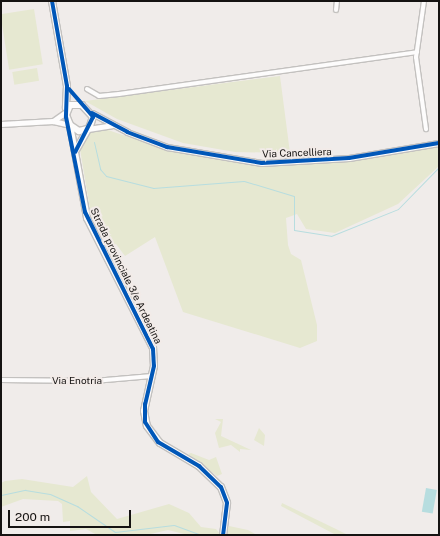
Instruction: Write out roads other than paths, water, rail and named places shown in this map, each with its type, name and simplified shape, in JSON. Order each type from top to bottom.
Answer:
[{"type":"main road","points":[[52,1],[67,86],[66,112],[70,126],[80,130],[88,129]]},
{"type":"main road","points":[[67,86],[79,103],[92,113],[88,129],[79,139],[75,153]]},
{"type":"main road","points":[[66,112],[72,104],[79,103]]},
{"type":"main road","name":"Strada provinciale 3/e Ardeatina","points":[[70,126],[87,218],[152,346],[152,376],[144,411],[146,426],[160,443],[199,466],[221,486],[227,506],[223,535]]},
{"type":"street","points":[[336,10],[337,1]]},
{"type":"street","points":[[424,1],[417,52],[426,129]]},
{"type":"street","points":[[87,89],[98,96],[119,94],[417,52]]},
{"type":"street","points":[[53,121],[66,112]]},
{"type":"street","name":"Via Cancelliera","points":[[92,113],[113,125],[181,150],[262,163],[342,159],[439,144]]},
{"type":"street","points":[[1,124],[53,121],[70,126]]},
{"type":"street","name":"Via Cancelliera","points":[[88,129],[113,125]]},
{"type":"street","name":"Via Enotria","points":[[1,380],[99,381],[152,376]]},
{"type":"water","points":[[426,488],[437,490],[433,514],[422,512]]},
{"type":"waterway","points":[[94,142],[100,169],[106,176],[153,188],[244,181],[294,196],[294,230],[331,236],[398,209],[439,167]]},
{"type":"waterway","points":[[1,495],[25,490],[50,494],[77,506],[115,532],[174,525],[201,535]]}]
